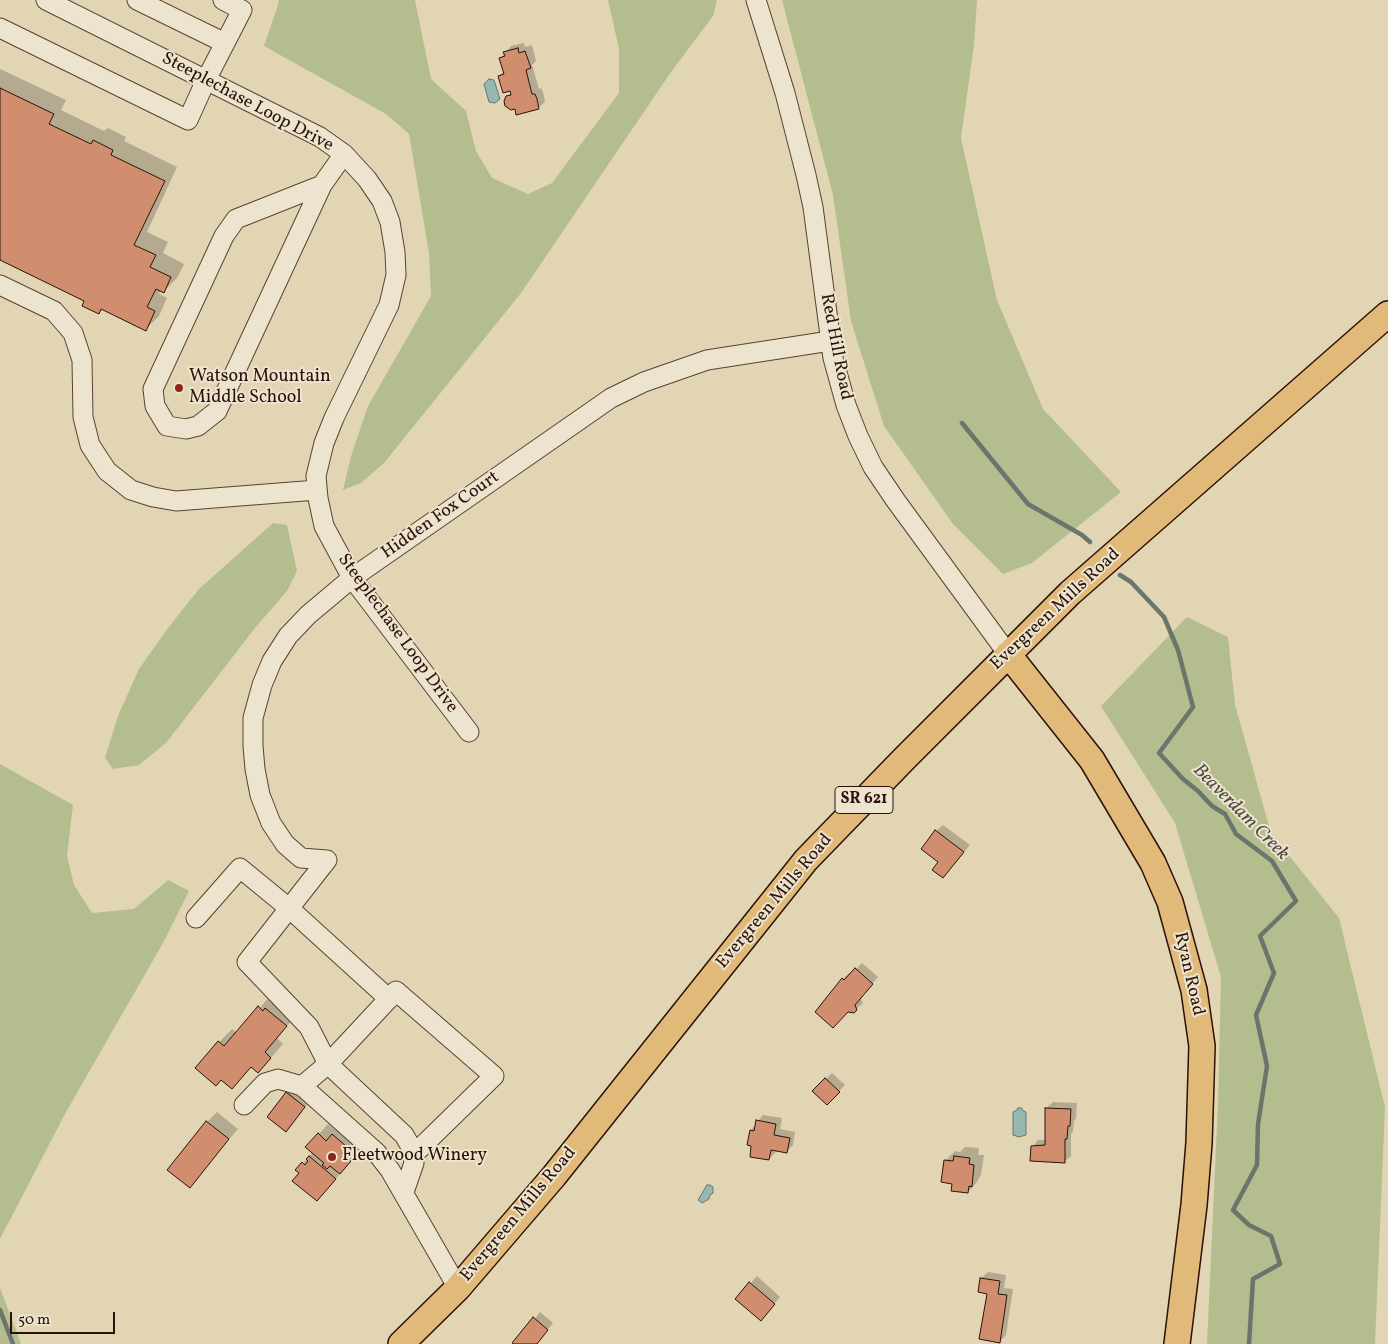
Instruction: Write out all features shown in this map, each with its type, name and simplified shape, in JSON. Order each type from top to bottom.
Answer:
[{"type":"main road","name":"Evergreen Mills Road","points":[[401,1344],[458,1288],[554,1176],[806,860],[1070,593],[1388,314]]},
{"type":"main road","name":"Ryan Road","points":[[1008,654],[1092,760],[1153,863],[1170,902],[1194,990],[1202,1046],[1199,1143],[1194,1206],[1177,1344]]},
{"type":"street","name":"Steeplechase Loop Drive","points":[[46,0],[320,137],[344,154],[367,179],[382,201],[390,222],[395,252],[396,275],[389,304],[334,418],[324,443],[316,476],[317,490],[324,526],[352,578],[468,732]]},
{"type":"street","points":[[137,0],[225,43]]},
{"type":"street","points":[[0,28],[188,120],[242,10],[223,0]]},
{"type":"street","name":"Red Hill Road","points":[[756,0],[785,93],[806,175],[813,207],[830,341],[846,405],[873,467],[1008,654]]},
{"type":"street","points":[[322,185],[236,219],[224,236],[153,389],[155,406],[167,426],[186,429],[198,426],[217,410],[322,185],[344,154]]},
{"type":"street","points":[[0,285],[54,311],[73,333],[82,360],[83,417],[90,444],[107,471],[131,490],[153,497],[176,501],[317,490]]},
{"type":"street","name":"Hidden Fox Court","points":[[290,909],[300,892],[327,860],[301,858],[285,844],[271,823],[260,795],[255,769],[253,718],[262,685],[272,661],[288,636],[320,604],[352,578],[611,398],[673,371],[707,360],[830,341]]},
{"type":"street","points":[[196,918],[240,868],[290,909],[389,998]]},
{"type":"street","points":[[290,909],[247,962],[309,1027],[328,1064],[404,1135],[411,1147],[414,1163],[404,1192]]},
{"type":"street","points":[[302,1086],[328,1064],[396,991],[494,1076],[412,1155]]},
{"type":"street","points":[[244,1105],[265,1083],[278,1079],[302,1086],[376,1152],[390,1170],[458,1288]]},
{"type":"green space","points":[[278,0],[415,0],[431,79],[466,111],[476,151],[492,178],[528,194],[552,183],[619,93],[619,49],[608,0],[717,0],[713,16],[671,72],[521,293],[384,463],[361,483],[343,490],[352,453],[368,406],[431,296],[429,253],[409,134],[386,114],[264,46],[279,2]]},
{"type":"green space","points":[[782,0],[977,0],[974,45],[961,138],[997,300],[1043,409],[1121,492],[1032,563],[1003,574],[953,524],[884,426],[851,321],[833,195]]},
{"type":"green space","points":[[273,523],[287,525],[297,571],[287,591],[255,628],[166,743],[139,765],[113,769],[105,758],[118,716],[139,669],[199,589]]},
{"type":"green space","points":[[1187,617],[1228,637],[1235,705],[1271,833],[1339,918],[1385,1107],[1375,1344],[1207,1344],[1218,1104],[1221,977],[1175,823],[1101,706]]},
{"type":"green space","points":[[0,764],[73,805],[67,856],[74,885],[92,913],[134,909],[168,880],[189,891],[163,943],[66,1112],[0,1239]]},
{"type":"green space","points":[[0,1288],[21,1344],[0,1344]]},
{"type":"water","points":[[489,79],[494,80],[500,99],[495,103],[489,102],[484,84]]},
{"type":"water","points":[[1018,1108],[1022,1108],[1026,1112],[1026,1135],[1019,1137],[1013,1135],[1013,1112]]},
{"type":"water","points":[[707,1185],[713,1187],[713,1193],[709,1199],[702,1203],[698,1200]]},
{"type":"building","points":[[518,48],[519,53],[525,51],[531,68],[526,70],[532,94],[535,94],[539,109],[516,115],[515,109],[511,110],[505,106],[506,96],[511,95],[510,91],[503,93],[498,76],[504,74],[499,58],[505,56],[503,52]]},
{"type":"building","points":[[0,88],[54,114],[49,124],[91,144],[93,140],[113,150],[111,155],[165,181],[134,245],[156,255],[150,267],[171,277],[164,293],[156,289],[147,307],[155,311],[146,331],[101,309],[99,314],[82,306],[84,301],[0,260]]},
{"type":"building","points":[[935,830],[964,852],[943,878],[932,870],[938,862],[921,849]]},
{"type":"building","points":[[855,968],[873,984],[855,1005],[857,1010],[854,1013],[848,1012],[833,1028],[815,1012],[842,978],[844,980]]},
{"type":"building","points":[[258,1006],[263,1011],[265,1008],[287,1026],[265,1052],[271,1058],[258,1073],[251,1067],[232,1089],[221,1080],[216,1086],[195,1068],[218,1041],[224,1046]]},
{"type":"building","points":[[825,1078],[840,1092],[827,1105],[812,1091]]},
{"type":"building","points":[[286,1092],[305,1107],[286,1132],[267,1117]]},
{"type":"building","points":[[1045,1108],[1071,1109],[1070,1126],[1068,1126],[1067,1139],[1065,1139],[1065,1163],[1030,1161],[1031,1146],[1045,1145]]},
{"type":"building","points":[[756,1120],[776,1124],[774,1135],[790,1138],[787,1153],[771,1150],[769,1160],[750,1157],[751,1146],[747,1145],[750,1130],[754,1131]]},
{"type":"building","points":[[206,1121],[229,1139],[190,1188],[167,1170]]},
{"type":"building","name":"Fleetwood Winery","points":[[318,1133],[326,1141],[332,1134],[347,1147],[342,1153],[351,1161],[340,1174],[330,1166],[327,1169],[322,1165],[324,1163],[305,1147]]},
{"type":"building","points":[[309,1156],[336,1179],[317,1201],[292,1181],[299,1173],[295,1170],[302,1162],[305,1165],[308,1161],[306,1159]]},
{"type":"building","points":[[954,1156],[970,1158],[969,1164],[974,1165],[972,1187],[969,1186],[968,1193],[951,1191],[952,1184],[941,1182],[944,1160],[953,1161]]},
{"type":"building","points":[[980,1278],[1000,1281],[998,1294],[1007,1295],[1000,1343],[979,1339],[987,1294],[978,1292]]},
{"type":"building","points":[[749,1282],[775,1304],[761,1321],[735,1299]]},
{"type":"building","points":[[533,1317],[548,1330],[537,1344],[512,1343]]},
{"type":"waterway","name":"Beaverdam Creek","points":[[962,423],[1028,504],[1082,535],[1090,542]]},
{"type":"waterway","name":"Beaverdam Creek","points":[[1120,575],[1131,582],[1164,617],[1178,650],[1193,707],[1159,753],[1212,806],[1225,814],[1236,834],[1272,861],[1296,901],[1260,936],[1274,973],[1256,1015],[1267,1066],[1258,1124],[1257,1165],[1233,1210],[1249,1225],[1271,1236],[1280,1264],[1253,1279],[1249,1344]]},
{"type":"waterway","points":[[0,1310],[13,1344]]},
{"type":"place","name":"Watson Mountain Middle School","points":[[179,388]]},
{"type":"place","name":"Fleetwood Winery","points":[[332,1157]]}]
